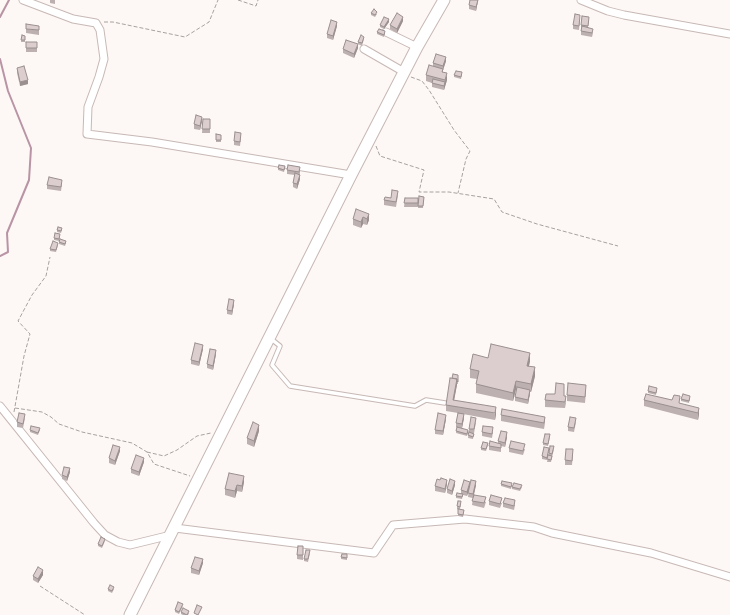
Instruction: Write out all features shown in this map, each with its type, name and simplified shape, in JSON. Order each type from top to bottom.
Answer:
[{"type":"highway","points":[[130,615],[351,174],[403,73],[444,0]]},
{"type":"street","points":[[24,0],[74,19],[96,23],[101,35],[104,59],[88,107],[86,134],[152,142],[351,174]]},
{"type":"street","points":[[581,0],[608,11],[624,15],[730,34]]},
{"type":"street","points":[[386,32],[417,47]]},
{"type":"street","points":[[364,49],[403,73]]},
{"type":"street","points":[[0,406],[84,512],[105,535],[118,542],[130,545],[173,531],[374,553],[393,525],[466,519],[534,527],[552,533],[651,553],[730,577]]},
{"type":"lane","points":[[269,337],[280,346],[272,364],[290,386],[415,406],[426,400],[444,403]]},
{"type":"path","points":[[96,23],[113,22],[185,37],[209,22],[218,0]]},
{"type":"path","points":[[238,0],[256,6],[258,0]]},
{"type":"path","points":[[403,73],[422,81],[441,107],[454,130],[470,151],[466,159],[458,193]]},
{"type":"path","points":[[372,134],[380,156],[424,170],[420,192],[449,192],[494,199],[502,212],[544,226],[618,246]]},
{"type":"path","points":[[50,257],[46,276],[32,295],[18,321],[30,334],[14,408],[42,412],[59,424],[82,432],[132,443],[147,452],[164,456],[178,450],[197,436],[207,433],[222,432]]},
{"type":"path","points":[[147,452],[154,464],[198,479]]},
{"type":"path","points":[[40,586],[85,615]]},
{"type":"building","points":[[470,0],[478,0],[476,7],[469,5]]},
{"type":"building","points":[[374,9],[377,12],[375,15],[371,13]]},
{"type":"building","points":[[397,13],[403,17],[397,29],[390,25]]},
{"type":"building","points":[[575,14],[580,15],[579,26],[573,25]]},
{"type":"building","points":[[582,16],[589,17],[588,26],[581,25]]},
{"type":"building","points":[[384,17],[389,19],[384,27],[380,25]]},
{"type":"building","points":[[331,20],[337,22],[333,36],[327,34]]},
{"type":"building","points":[[26,24],[39,26],[39,30],[26,29]]},
{"type":"building","points":[[582,26],[593,29],[592,33],[581,31]]},
{"type":"building","points":[[379,29],[385,31],[384,35],[377,32]]},
{"type":"building","points":[[22,35],[25,36],[25,40],[21,40]]},
{"type":"building","points":[[361,35],[364,37],[362,43],[358,42]]},
{"type":"building","points":[[346,40],[358,44],[354,54],[343,49]]},
{"type":"building","points":[[26,42],[37,42],[37,48],[26,48]]},
{"type":"building","points":[[436,54],[446,57],[443,66],[433,63]]},
{"type":"building","points":[[429,65],[443,69],[442,72],[447,73],[445,80],[426,75]]},
{"type":"building","points":[[24,66],[28,80],[20,82],[17,68]]},
{"type":"building","points":[[456,71],[462,72],[461,77],[454,75]]},
{"type":"building","points":[[433,79],[445,82],[444,86],[432,83]]},
{"type":"building","points":[[196,115],[202,117],[200,126],[194,124]]},
{"type":"building","points":[[203,119],[210,119],[210,129],[202,129]]},
{"type":"building","points":[[235,132],[241,133],[240,142],[234,141]]},
{"type":"building","points":[[216,134],[221,135],[221,140],[216,140]]},
{"type":"building","points":[[279,165],[285,166],[284,170],[278,168]]},
{"type":"building","points":[[288,165],[300,167],[299,172],[287,170]]},
{"type":"building","points":[[295,173],[300,175],[297,184],[293,183]]},
{"type":"building","points":[[49,177],[62,180],[61,187],[47,185]]},
{"type":"building","points":[[392,190],[398,191],[396,202],[384,200],[385,197],[391,198]]},
{"type":"building","points":[[419,196],[424,197],[423,206],[418,206]]},
{"type":"building","points":[[405,198],[418,198],[418,203],[404,203]]},
{"type":"building","points":[[356,209],[369,214],[367,219],[363,217],[361,222],[353,219]]},
{"type":"building","points":[[58,227],[62,228],[61,231],[57,230]]},
{"type":"building","points":[[55,233],[60,234],[59,239],[54,238]]},
{"type":"building","points":[[60,239],[66,241],[65,244],[59,242]]},
{"type":"building","points":[[53,241],[58,243],[56,250],[50,249]]},
{"type":"building","points":[[229,299],[234,300],[232,311],[227,310]]},
{"type":"building","points":[[195,343],[203,345],[199,362],[191,360]]},
{"type":"building","points":[[491,344],[530,353],[527,366],[535,367],[531,384],[516,381],[513,393],[476,384],[479,371],[470,369],[473,354],[488,358]]},
{"type":"building","points":[[210,349],[216,350],[213,366],[207,364]]},
{"type":"building","points":[[453,374],[458,375],[458,382],[457,379],[452,378]]},
{"type":"building","points":[[450,378],[457,379],[453,400],[496,407],[495,413],[446,405]]},
{"type":"building","points":[[556,383],[564,384],[564,396],[566,396],[565,402],[545,400],[546,394],[555,394]]},
{"type":"building","points":[[568,383],[586,385],[585,397],[567,395]]},
{"type":"building","points":[[649,386],[657,388],[656,393],[648,391]]},
{"type":"building","points":[[517,387],[530,390],[528,400],[515,397]]},
{"type":"building","points":[[646,394],[672,400],[674,395],[680,396],[679,403],[699,408],[698,413],[644,400]]},
{"type":"building","points":[[683,394],[690,396],[689,401],[681,399]]},
{"type":"building","points":[[502,409],[545,417],[544,423],[501,415]]},
{"type":"building","points":[[19,413],[25,414],[23,424],[17,422]]},
{"type":"building","points":[[438,413],[446,415],[443,431],[435,430]]},
{"type":"building","points":[[458,413],[464,414],[462,424],[456,423]]},
{"type":"building","points":[[471,417],[476,418],[474,429],[469,429]]},
{"type":"building","points":[[570,417],[576,418],[574,428],[568,427]]},
{"type":"building","points":[[253,422],[259,425],[254,441],[247,438]]},
{"type":"building","points":[[31,426],[40,428],[38,433],[30,430]]},
{"type":"building","points":[[483,426],[493,427],[492,434],[482,432]]},
{"type":"building","points":[[457,427],[468,430],[467,434],[456,431]]},
{"type":"building","points":[[501,431],[507,432],[505,443],[498,441]]},
{"type":"building","points":[[469,432],[474,434],[473,437],[468,435]]},
{"type":"building","points":[[545,434],[550,434],[548,444],[543,443]]},
{"type":"building","points":[[490,441],[501,444],[501,448],[489,446]]},
{"type":"building","points":[[511,441],[525,444],[523,451],[509,448]]},
{"type":"building","points":[[483,442],[488,443],[486,449],[481,448]]},
{"type":"building","points":[[113,445],[120,447],[115,461],[109,458]]},
{"type":"building","points":[[550,446],[554,446],[552,454],[549,453]]},
{"type":"building","points":[[544,447],[549,448],[547,458],[542,456]]},
{"type":"building","points":[[566,449],[573,449],[572,461],[565,460]]},
{"type":"building","points":[[136,455],[144,458],[139,472],[131,469]]},
{"type":"building","points":[[548,455],[552,456],[551,460],[547,459]]},
{"type":"building","points":[[64,467],[70,468],[67,477],[62,475]]},
{"type":"building","points":[[229,473],[244,476],[242,486],[237,485],[235,491],[225,489]]},
{"type":"building","points":[[441,478],[447,480],[445,489],[435,486],[437,479],[440,480]]},
{"type":"building","points":[[450,479],[455,481],[452,491],[447,489]]},
{"type":"building","points":[[464,480],[470,482],[467,492],[461,490]]},
{"type":"building","points":[[471,480],[476,481],[473,494],[468,493]]},
{"type":"building","points":[[502,481],[512,483],[511,487],[501,484]]},
{"type":"building","points":[[514,483],[522,485],[520,489],[512,487]]},
{"type":"building","points":[[457,493],[463,494],[462,497],[456,496]]},
{"type":"building","points":[[474,495],[486,497],[484,503],[472,501]]},
{"type":"building","points":[[491,495],[502,498],[500,504],[489,501]]},
{"type":"building","points":[[505,498],[515,500],[514,506],[503,503]]},
{"type":"building","points":[[458,501],[461,501],[460,507],[457,506]]},
{"type":"building","points":[[458,509],[464,510],[463,515],[458,514]]},
{"type":"building","points":[[101,537],[105,539],[102,546],[98,544]]},
{"type":"building","points":[[298,546],[303,546],[303,555],[297,555]]},
{"type":"building","points":[[306,550],[310,550],[308,559],[304,559]]},
{"type":"building","points":[[342,554],[347,554],[347,558],[341,557]]},
{"type":"building","points":[[195,557],[203,559],[199,571],[191,568]]},
{"type":"building","points":[[38,567],[43,570],[38,579],[33,576]]},
{"type":"building","points":[[110,585],[114,587],[112,591],[108,589]]},
{"type":"building","points":[[178,602],[183,604],[179,612],[175,610]]},
{"type":"building","points":[[197,605],[202,607],[198,615],[194,613]]},
{"type":"building","points":[[183,608],[189,611],[187,615],[181,612]]},
{"type":"waterway","points":[[0,17],[9,0]]},
{"type":"waterway","points":[[0,59],[8,91],[31,148],[29,180],[7,233],[8,252],[0,256]]}]
